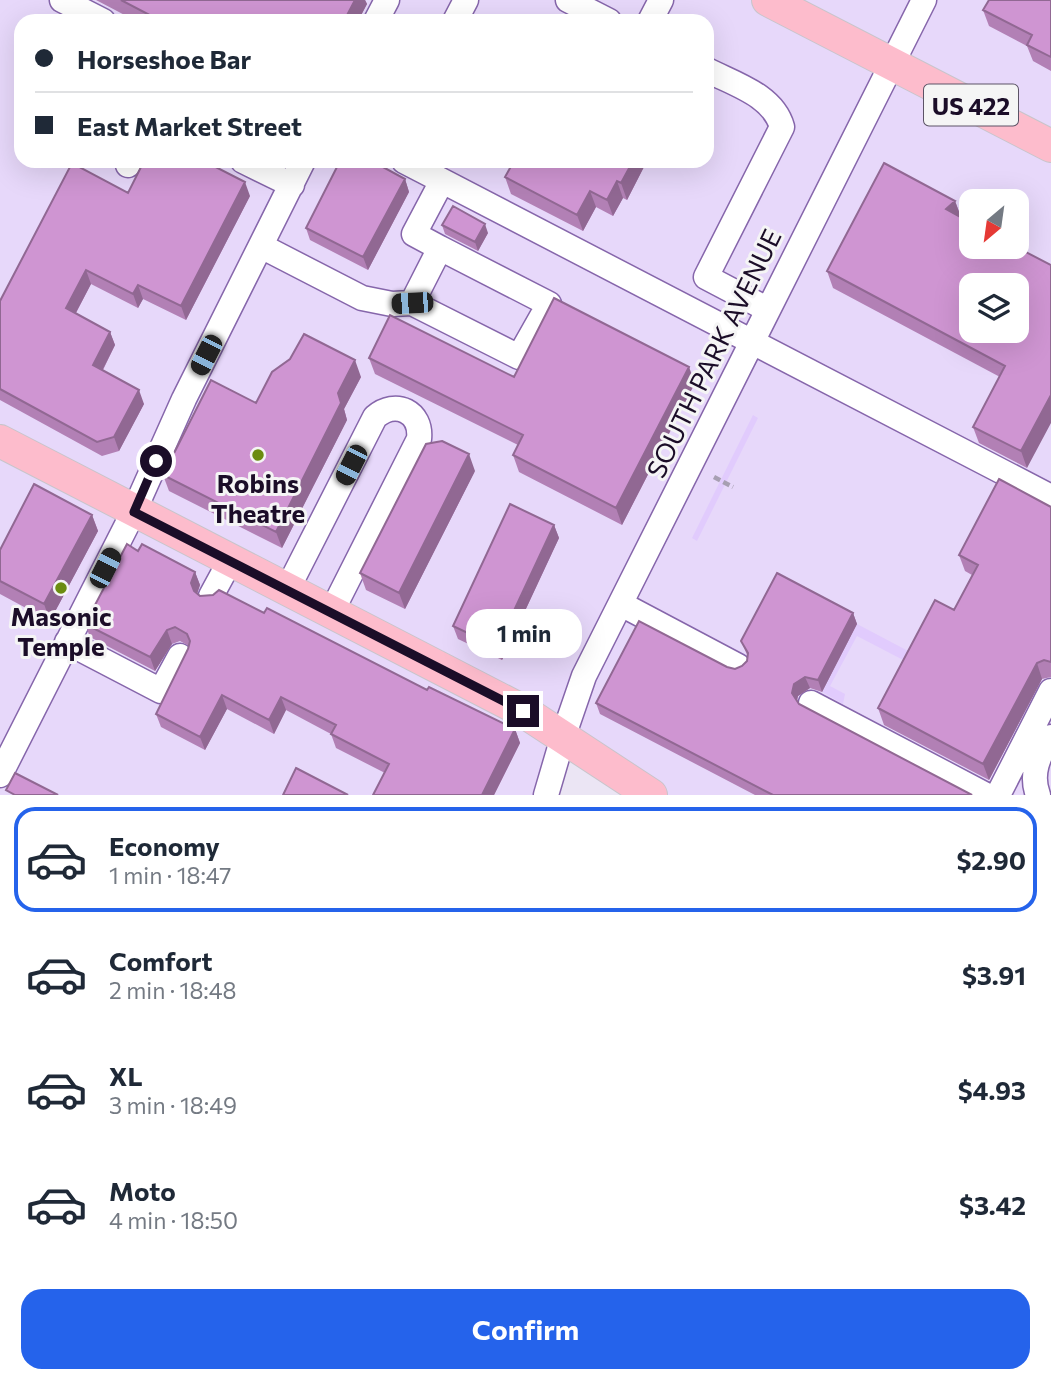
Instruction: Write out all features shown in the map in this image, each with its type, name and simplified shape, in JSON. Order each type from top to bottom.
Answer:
[{"type":"main road","name":"US 422","points":[[768,0],[1051,146]]},
{"type":"main road","points":[[0,441],[523,711],[651,795]]},
{"type":"street","points":[[62,0],[89,14]]},
{"type":"street","points":[[568,0],[595,14]]},
{"type":"street","name":"SOUTH PARK AVENUE","points":[[546,795],[584,676],[924,0]]},
{"type":"street","points":[[714,73],[754,93],[772,106],[782,127],[706,277],[767,309]]},
{"type":"street","points":[[257,168],[292,185]]},
{"type":"street","points":[[0,775],[134,512],[184,399],[300,168]]},
{"type":"street","points":[[417,168],[1051,497]]},
{"type":"street","points":[[261,246],[362,298],[392,304],[412,303],[519,357],[549,304],[414,234],[442,181]]},
{"type":"street","points":[[412,303],[440,248]]},
{"type":"street","points":[[287,590],[375,417],[385,409],[395,407],[415,417],[420,426],[419,439],[331,613]]},
{"type":"street","points":[[211,596],[230,561]]},
{"type":"street","points":[[621,604],[738,666]]},
{"type":"street","points":[[67,642],[161,691],[180,656]]},
{"type":"street","points":[[998,795],[1051,691]]},
{"type":"street","points":[[811,703],[986,795]]},
{"type":"street","points":[[1038,795],[1034,785],[1034,772],[1051,737]]},
{"type":"path","points":[[714,477],[733,487]]},
{"type":"shaded area","points":[[0,0],[1051,0],[1051,795],[651,795],[563,737],[546,795],[0,795]]},
{"type":"shaded area","points":[[753,415],[758,418],[697,541],[692,538]]},
{"type":"shaded area","points":[[857,624],[912,653],[907,662],[857,636],[830,686],[845,694],[843,704],[822,692]]},
{"type":"building","points":[[121,0],[355,0],[348,14],[148,14]]},
{"type":"building","points":[[989,0],[1051,0],[1051,57],[1027,45],[1032,35],[983,10]]},
{"type":"building","points":[[884,163],[955,201],[946,209],[959,216],[959,259],[1029,259],[1029,254],[1051,265],[1051,395],[1021,451],[973,427],[1005,366],[962,343],[1029,343],[1029,273],[959,273],[959,341],[827,271]]},
{"type":"building","points":[[69,168],[81,168],[128,193],[140,168],[218,168],[245,182],[181,306],[138,285],[133,294],[86,270],[66,308],[110,332],[93,365],[139,390],[114,437],[97,442],[0,389],[0,301]]},
{"type":"building","points":[[336,168],[385,168],[405,179],[363,257],[306,228]]},
{"type":"building","points":[[510,168],[629,168],[621,183],[617,181],[607,200],[590,191],[577,215],[505,177]]},
{"type":"building","points":[[453,206],[485,224],[475,242],[442,225]]},
{"type":"building","points":[[554,298],[689,367],[616,508],[513,455],[523,435],[369,358],[390,315],[514,377]]},
{"type":"building","name":"Robins Theatre","points":[[304,334],[355,360],[338,393],[341,403],[276,532],[163,475],[211,380],[256,403],[272,372],[290,359]]},
{"type":"building","points":[[442,441],[469,454],[399,593],[360,573],[426,444]]},
{"type":"building","points":[[999,479],[1051,507],[1051,662],[1044,660],[1037,663],[983,764],[878,708],[935,600],[954,610],[978,565],[959,555]]},
{"type":"building","points":[[34,484],[92,515],[44,604],[0,581],[0,550]]},
{"type":"building","points":[[510,504],[554,525],[497,647],[453,626]]},
{"type":"building","points":[[127,544],[138,551],[142,544],[195,572],[191,583],[200,596],[213,595],[219,590],[264,613],[267,608],[427,690],[429,687],[515,729],[482,795],[373,795],[389,764],[331,734],[336,725],[281,697],[269,720],[222,695],[200,737],[156,714],[188,649],[190,641],[187,634],[175,627],[167,630],[150,657],[85,624]]},
{"type":"building","points":[[777,573],[853,613],[818,680],[805,677],[794,684],[792,693],[799,704],[972,795],[773,795],[596,703],[639,621],[727,667],[735,669],[742,666],[747,661],[748,653],[741,641]]},
{"type":"building","points":[[296,768],[348,795],[283,795]]},
{"type":"building","points":[[15,773],[58,795],[15,795],[6,790]]},
{"type":"place","name":"Robins Theatre","points":[[258,455]]},
{"type":"place","name":"Masonic Temple","points":[[61,588]]},
{"type":"route","points":[[156,461],[134,512],[523,711]]}]
